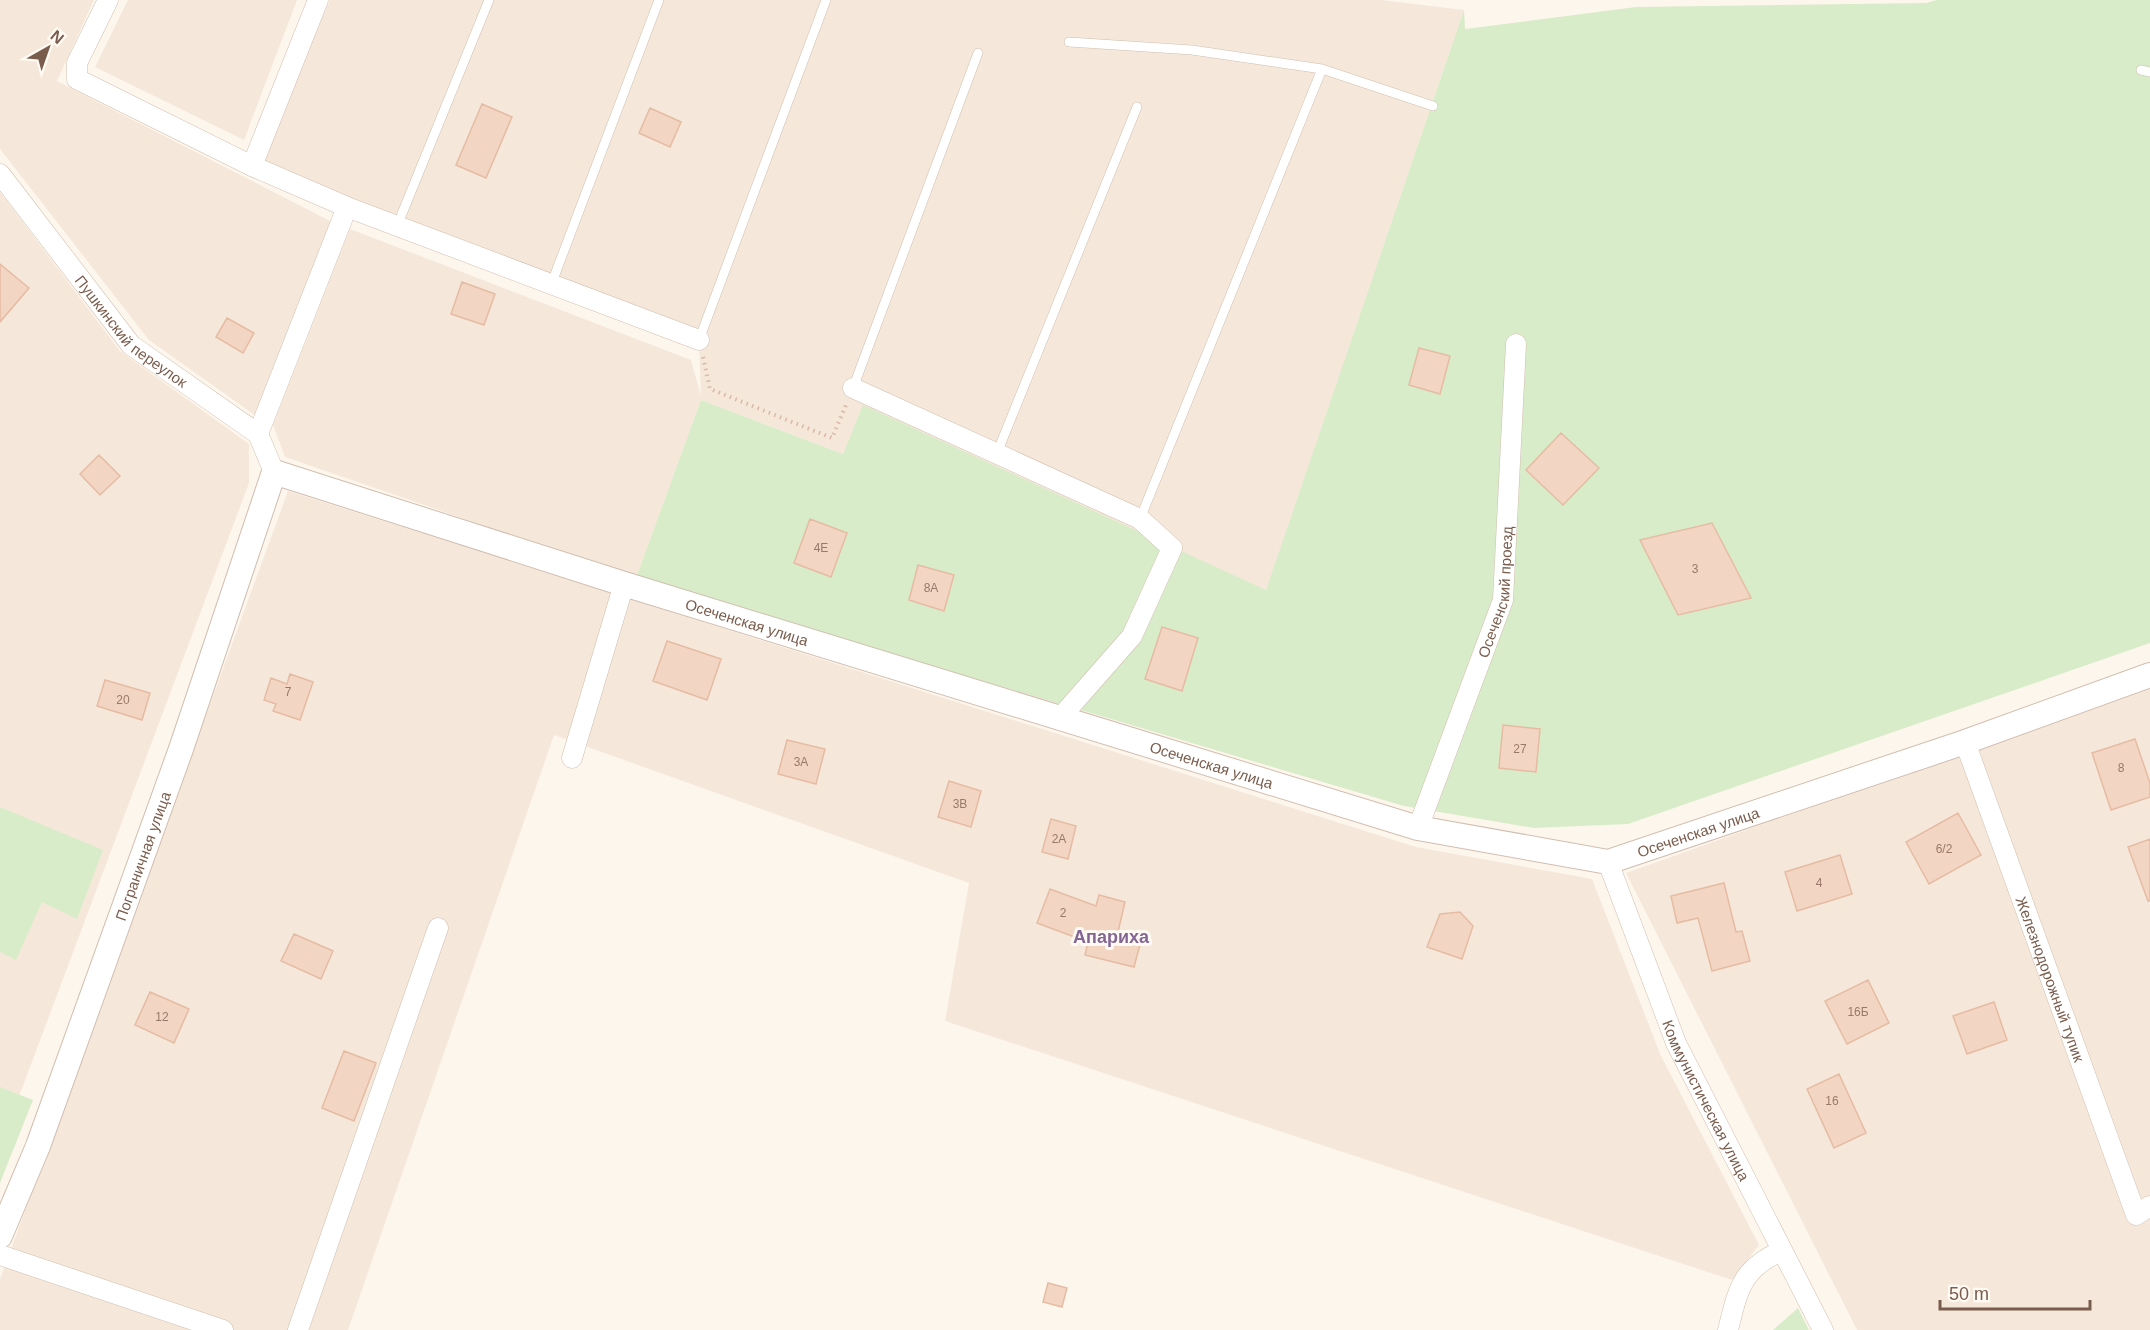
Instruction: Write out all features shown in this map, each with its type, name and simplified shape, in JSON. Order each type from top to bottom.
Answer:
[{"type":"street","points":[[108,0],[77,63],[77,79],[252,166],[347,207],[699,340]]},
{"type":"street","points":[[252,166],[318,0]]},
{"type":"street","name":"Пушкинский переулок","points":[[0,174],[131,345],[258,434]]},
{"type":"street","points":[[274,472],[258,434],[347,207]]},
{"type":"street","name":"Осеченский проезд","points":[[1418,828],[1503,600],[1516,344]]},
{"type":"street","points":[[853,388],[1140,519],[1172,548],[1132,636],[1060,718]]},
{"type":"street","name":"Осеченская улица","points":[[274,472],[624,584],[1418,828],[1608,862],[1965,742],[2150,675]]},
{"type":"street","name":"Пограничная улица","points":[[0,1236],[38,1146],[177,760],[274,472]]},
{"type":"street","points":[[572,758],[624,584]]},
{"type":"street","name":"Железнодорожный тупик","points":[[1965,742],[2143,1210]]},
{"type":"street","name":"Коммунистическая улица","points":[[1608,862],[1676,1043],[1823,1330]]},
{"type":"street","points":[[298,1330],[438,928]]},
{"type":"street","points":[[1728,1330],[1738,1291],[1749,1272],[1762,1260],[1781,1251]]},
{"type":"street","points":[[0,1255],[223,1330]]},
{"type":"lane","points":[[397,226],[489,0]]},
{"type":"lane","points":[[550,285],[659,0]]},
{"type":"lane","points":[[699,340],[826,0]]},
{"type":"lane","points":[[1069,42],[1192,50],[1323,69],[1433,106]]},
{"type":"lane","points":[[853,388],[978,53]]},
{"type":"lane","points":[[1140,519],[1323,69]]},
{"type":"lane","points":[[997,453],[1137,107]]},
{"type":"path","points":[[699,340],[710,389],[832,438],[853,388]]},
{"type":"shaded area","points":[[0,0],[94,0],[57,81],[332,222],[256,416],[149,340],[0,149]]},
{"type":"shaded area","points":[[128,0],[297,0],[244,140],[95,67]]},
{"type":"shaded area","points":[[330,0],[1381,0],[1464,10],[1266,591],[863,406],[843,454],[701,400],[636,578],[285,457],[273,425],[350,229],[691,360],[701,396],[699,340],[594,302],[262,160]]},
{"type":"shaded area","points":[[0,192],[120,351],[249,444],[249,483],[0,1147]]},
{"type":"shaded area","points":[[288,491],[1416,847],[1592,879],[1661,1056],[1759,1245],[1732,1280],[945,1021],[969,883],[554,735],[348,1330],[0,1330],[0,1279]]},
{"type":"shaded area","points":[[2150,686],[2150,1330],[1857,1330],[1626,873]]},
{"type":"green space","points":[[1937,0],[2150,0],[2150,643],[1628,824],[1534,828],[1404,806],[636,578],[701,400],[843,454],[863,405],[1266,590],[1464,10],[1465,29],[1636,7],[1926,3]]},
{"type":"green space","points":[[0,807],[103,850],[77,919],[42,902],[16,960],[0,952]]},
{"type":"green space","points":[[0,1087],[33,1100],[0,1183]]},
{"type":"green space","points":[[1798,1308],[1809,1330],[1773,1330]]},
{"type":"building","points":[[482,104],[512,117],[486,178],[456,165]]},
{"type":"building","points":[[650,108],[681,122],[670,147],[639,133]]},
{"type":"building","points":[[0,264],[29,288],[0,322]]},
{"type":"building","points":[[462,282],[495,294],[484,325],[451,314]]},
{"type":"building","points":[[227,318],[254,333],[243,353],[216,337]]},
{"type":"building","points":[[1419,348],[1450,356],[1440,394],[1409,385]]},
{"type":"building","points":[[1561,433],[1599,468],[1563,505],[1526,470]]},
{"type":"building","points":[[99,455],[120,476],[100,495],[80,474]]},
{"type":"building","points":[[810,519],[847,533],[831,577],[794,563]]},
{"type":"building","points":[[1712,523],[1751,598],[1678,615],[1640,540]]},
{"type":"building","points":[[918,565],[954,575],[944,611],[909,600]]},
{"type":"building","points":[[1162,627],[1198,638],[1182,691],[1145,679]]},
{"type":"building","points":[[667,641],[721,659],[707,700],[653,681]]},
{"type":"building","points":[[290,674],[313,682],[300,720],[273,711],[276,704],[264,700],[271,678],[287,684]]},
{"type":"building","points":[[105,680],[150,693],[142,720],[97,706]]},
{"type":"building","points":[[1503,725],[1540,729],[1536,772],[1499,768]]},
{"type":"building","points":[[2135,739],[2150,783],[2150,797],[2111,810],[2092,753]]},
{"type":"building","points":[[787,740],[825,749],[816,784],[778,774]]},
{"type":"building","points":[[949,781],[981,791],[971,827],[938,817]]},
{"type":"building","points":[[1958,813],[1981,855],[1929,884],[1906,842]]},
{"type":"building","points":[[1051,819],[1076,826],[1068,859],[1042,852]]},
{"type":"building","points":[[2150,839],[2150,901],[2148,901],[2128,847]]},
{"type":"building","points":[[1840,855],[1852,894],[1797,911],[1785,872]]},
{"type":"building","points":[[1724,883],[1736,932],[1742,931],[1750,961],[1712,971],[1698,918],[1677,923],[1671,896]]},
{"type":"building","points":[[1050,889],[1096,906],[1099,895],[1125,902],[1118,932],[1142,937],[1134,967],[1085,955],[1088,942],[1037,923]]},
{"type":"building","points":[[1460,912],[1473,926],[1462,959],[1427,947],[1440,914]]},
{"type":"building","points":[[294,934],[333,951],[321,979],[281,961]]},
{"type":"building","points":[[1868,980],[1889,1023],[1847,1044],[1825,1001]]},
{"type":"building","points":[[150,992],[189,1009],[174,1043],[135,1025]]},
{"type":"building","points":[[1994,1002],[2007,1040],[1967,1054],[1953,1016]]},
{"type":"building","points":[[344,1051],[376,1063],[354,1121],[322,1108]]},
{"type":"building","points":[[1839,1074],[1866,1133],[1834,1148],[1807,1089]]},
{"type":"building","points":[[1048,1283],[1067,1288],[1062,1307],[1043,1302]]},
{"type":"district","name":"Апариха","points":[[1111,937]]}]
